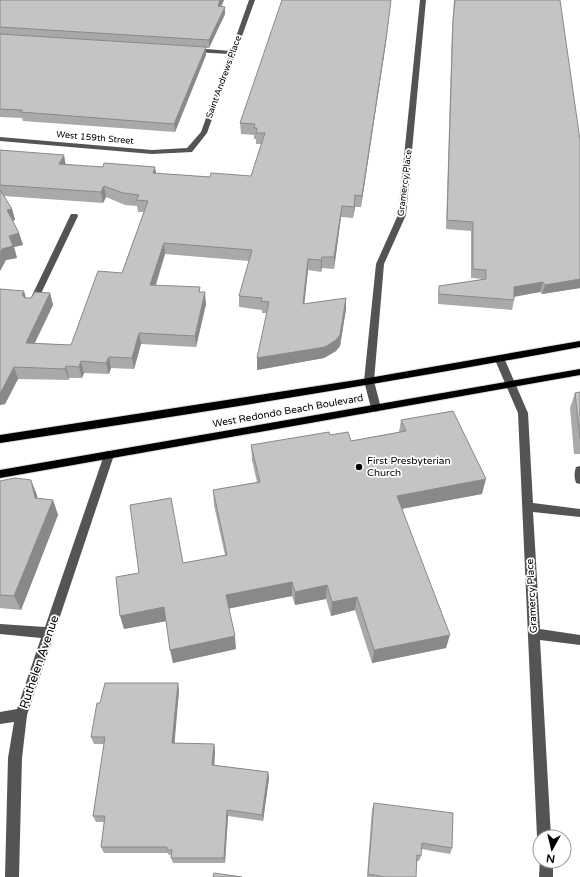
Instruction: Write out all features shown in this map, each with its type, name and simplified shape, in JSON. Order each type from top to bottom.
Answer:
[{"type":"main road","name":"West Redondo Beach Boulevard","points":[[0,439],[500,360],[580,344]]},
{"type":"main road","name":"West Redondo Beach Boulevard","points":[[0,474],[580,372]]},
{"type":"street","name":"Saint Andrews Place","points":[[189,150],[204,133],[252,0]]},
{"type":"street","name":"Gramercy Place","points":[[376,408],[369,381],[380,264],[402,215],[423,0]]},
{"type":"street","points":[[187,50],[234,53]]},
{"type":"street","name":"West 159th Street","points":[[0,139],[152,152],[189,150]]},
{"type":"street","points":[[32,306],[74,216]]},
{"type":"street","name":"Gramercy Place","points":[[500,360],[523,413],[544,829]]},
{"type":"street","name":"Ruthelen Avenue","points":[[12,877],[15,758],[21,715],[109,455]]},
{"type":"street","points":[[580,470],[580,480]]},
{"type":"street","points":[[528,507],[580,513]]},
{"type":"street","points":[[0,629],[49,633]]},
{"type":"street","points":[[534,634],[580,640]]},
{"type":"street","points":[[0,718],[21,715]]},
{"type":"building","points":[[0,0],[220,0],[218,6],[225,7],[209,40],[0,27]]},
{"type":"building","points":[[282,0],[391,0],[362,196],[355,195],[354,207],[342,206],[334,257],[322,257],[321,260],[308,259],[303,304],[346,298],[340,335],[336,340],[325,347],[257,358],[269,302],[261,301],[262,298],[239,296],[252,250],[164,243],[150,285],[200,287],[199,292],[205,292],[195,336],[139,333],[132,358],[109,357],[106,363],[81,361],[79,367],[66,366],[65,369],[14,367],[0,393],[0,289],[24,291],[22,295],[25,298],[31,298],[35,292],[50,293],[26,343],[71,345],[98,271],[122,273],[148,201],[136,200],[139,195],[123,193],[104,186],[101,192],[0,185],[0,150],[64,155],[59,164],[103,167],[104,163],[155,167],[153,173],[210,177],[211,173],[251,176],[265,133],[256,133],[257,128],[254,128],[255,124],[240,123]]},
{"type":"building","points":[[455,0],[560,0],[580,140],[580,279],[545,285],[543,282],[514,287],[514,300],[439,294],[439,286],[486,279],[486,270],[473,269],[473,222],[447,220],[453,20]]},
{"type":"building","points":[[0,34],[206,47],[174,124],[0,109]]},
{"type":"building","points":[[0,190],[12,209],[7,210],[19,233],[9,236],[13,246],[2,249],[0,253]]},
{"type":"building","points":[[580,392],[580,439],[575,393]]},
{"type":"building","points":[[453,411],[486,479],[397,496],[450,635],[374,650],[357,597],[332,602],[327,585],[295,592],[292,582],[226,595],[235,636],[170,650],[164,607],[120,616],[116,577],[139,573],[130,505],[171,498],[183,563],[227,555],[213,490],[260,482],[251,445],[329,432],[330,435],[348,432],[351,441],[406,431],[401,420]]},
{"type":"building","points":[[15,478],[31,480],[35,498],[53,500],[14,596],[0,595],[0,481]]},
{"type":"building","points":[[105,683],[178,683],[172,743],[214,744],[212,765],[268,772],[262,815],[227,810],[224,858],[171,858],[172,850],[167,850],[167,847],[101,847],[105,816],[93,816],[105,737],[91,737],[97,703],[100,703]]},
{"type":"building","points":[[374,803],[453,813],[452,848],[422,843],[421,856],[417,855],[416,877],[385,877],[368,874]]},
{"type":"building","points":[[214,873],[242,877],[213,877]]},
{"type":"place","name":"First Presbyterian Church","points":[[359,467]]}]
